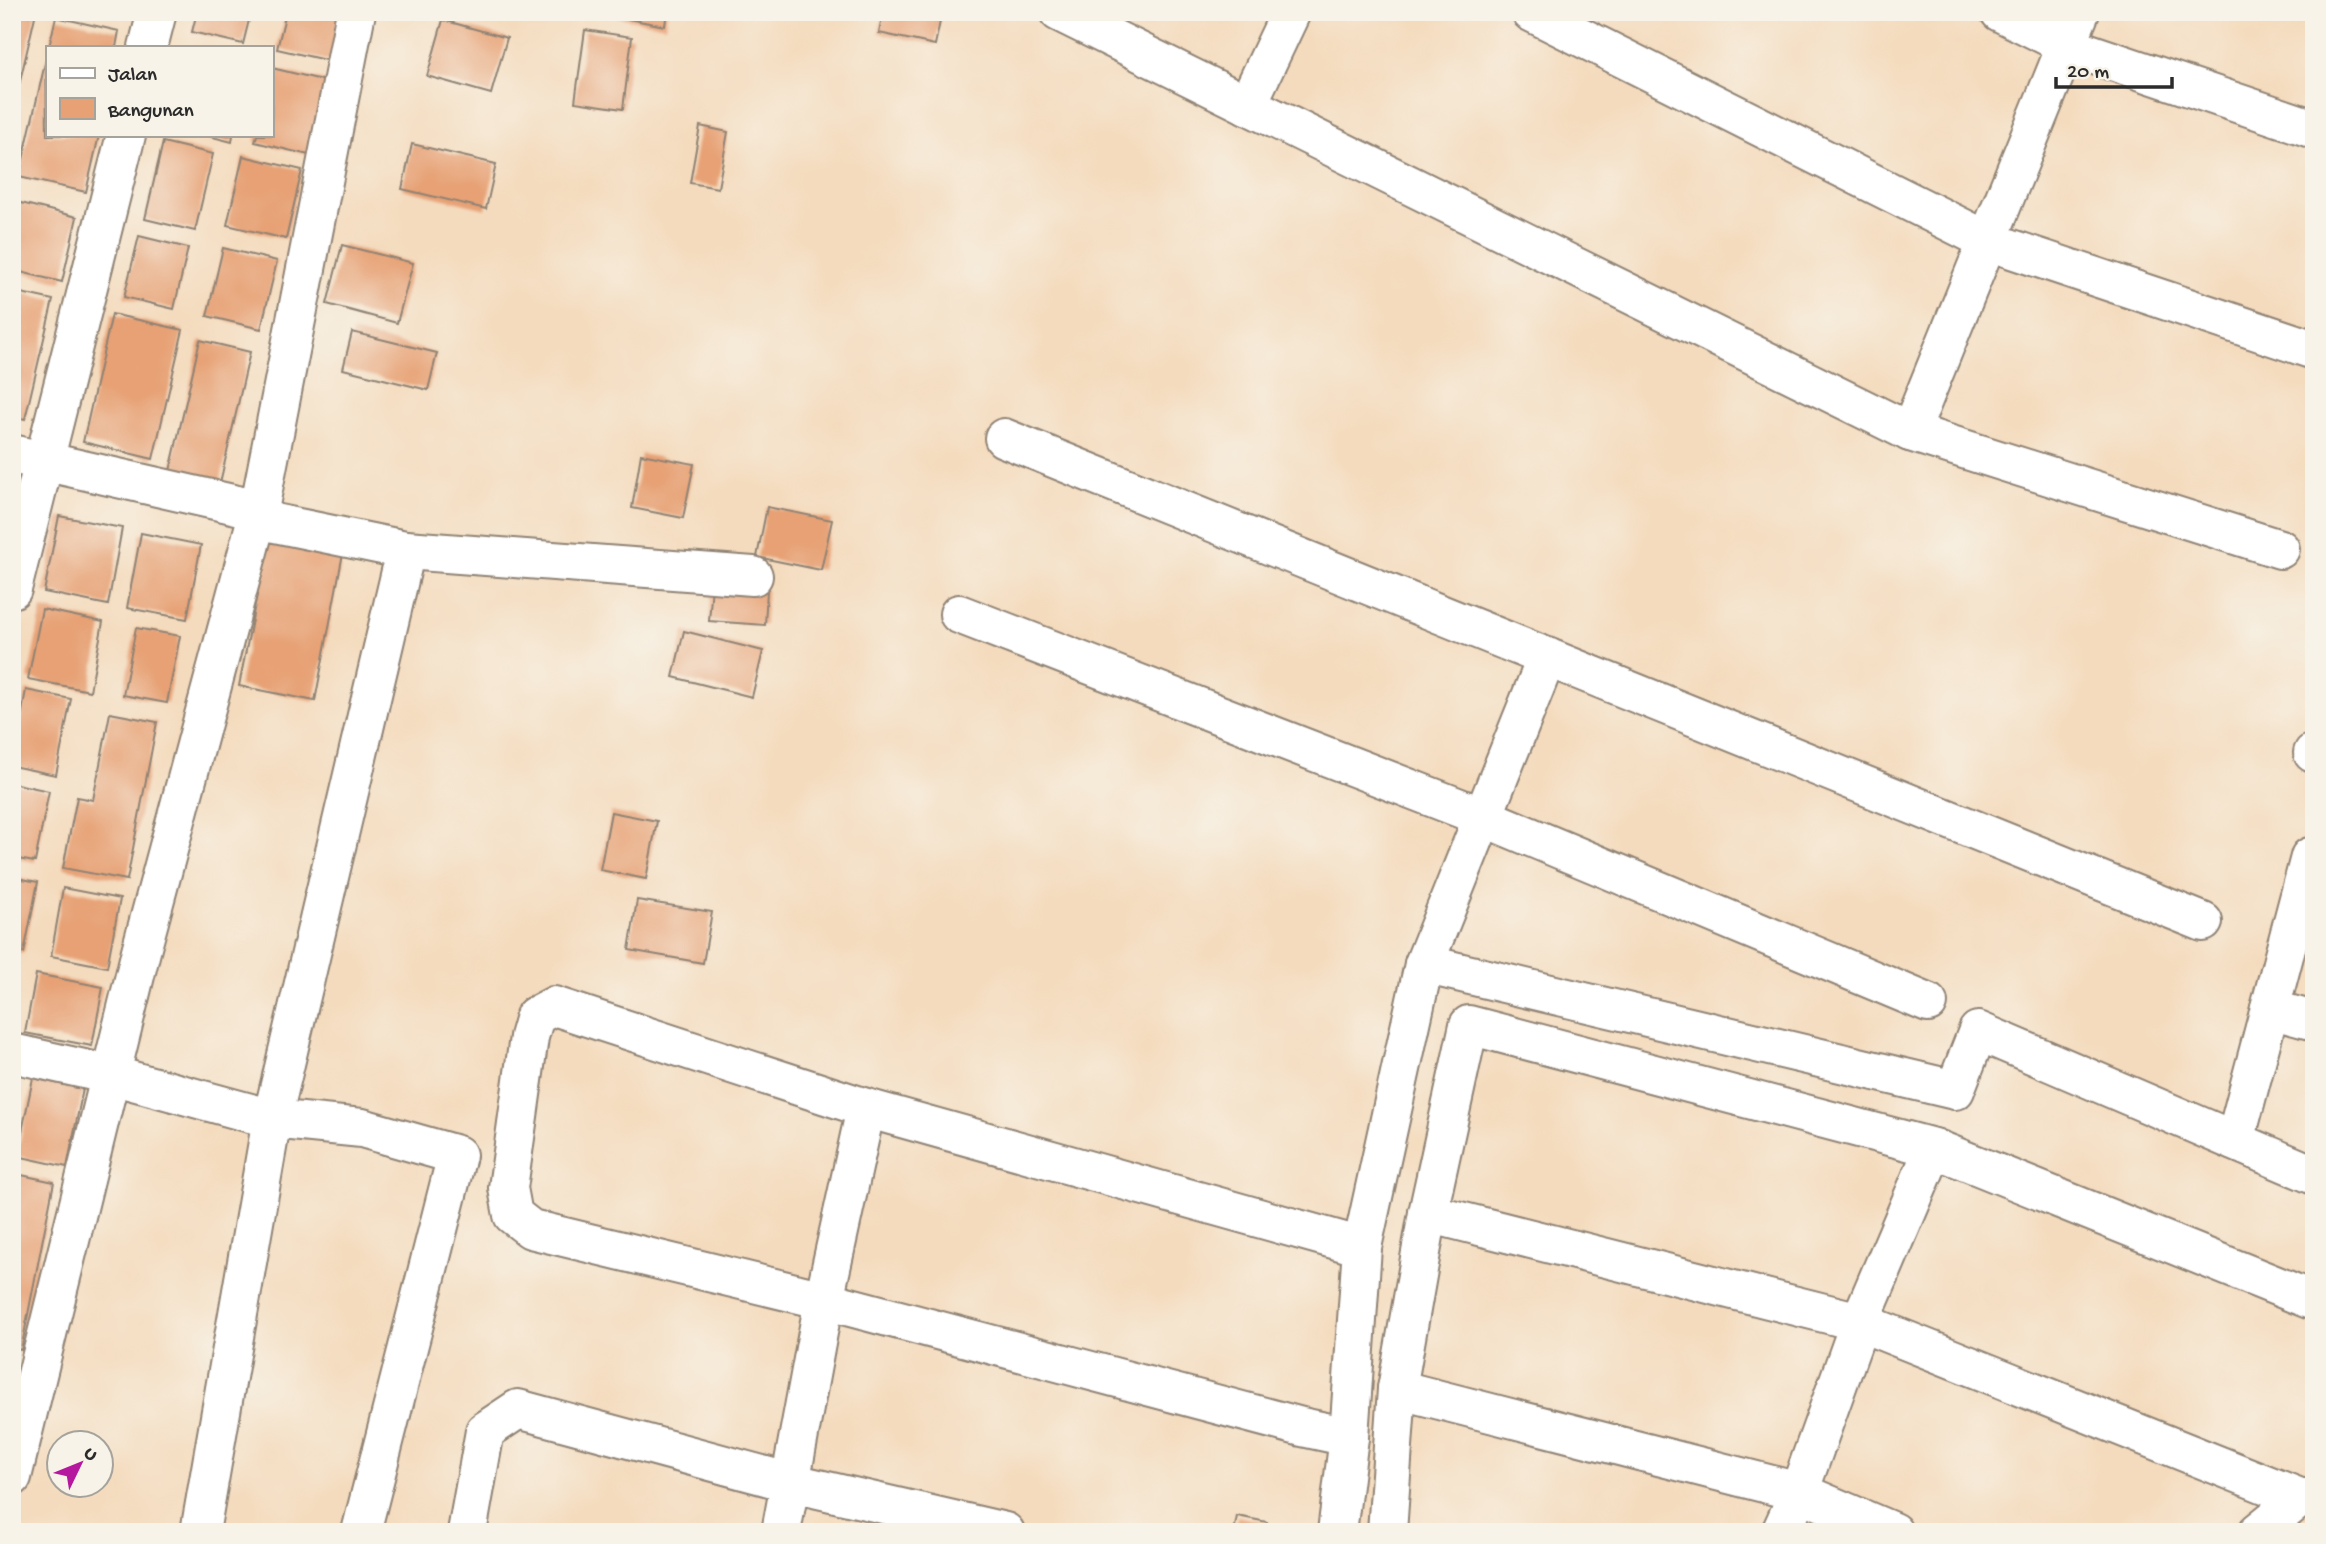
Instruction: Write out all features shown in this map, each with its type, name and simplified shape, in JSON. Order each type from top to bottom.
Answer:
[{"type":"street","points":[[148,46],[157,12]]},
{"type":"street","points":[[12,1476],[111,1075],[257,514],[356,12]]},
{"type":"street","points":[[1059,12],[1910,432],[2280,548]]},
{"type":"street","points":[[1247,105],[1291,12]]},
{"type":"street","points":[[1531,12],[1988,241],[2314,350]]},
{"type":"street","points":[[2000,12],[2074,29],[2314,129]]},
{"type":"street","points":[[1910,432],[2074,29]]},
{"type":"street","points":[[12,589],[28,457],[126,136]]},
{"type":"street","points":[[1004,438],[2203,922]]},
{"type":"street","points":[[28,457],[406,550],[753,576]]},
{"type":"street","points":[[200,1532],[272,1119],[406,550]]},
{"type":"street","points":[[959,614],[1483,817],[1928,1003]]},
{"type":"street","points":[[1337,1532],[1349,1437],[1362,1248],[1423,964],[1547,657]]},
{"type":"street","points":[[2235,1142],[2311,857],[2314,857]]},
{"type":"street","points":[[1423,964],[1955,1090],[1978,1031],[2314,1175]]},
{"type":"street","points":[[1349,1437],[824,1300],[531,1229],[513,1215],[508,1188],[529,1037],[535,1016],[554,1006],[866,1108],[1362,1248]]},
{"type":"street","points":[[2270,1009],[2314,1021]]},
{"type":"street","points":[[1387,1532],[1397,1390],[1428,1213],[1469,1025],[1934,1148],[2314,1301]]},
{"type":"street","points":[[12,1053],[111,1075],[272,1119],[362,1128],[457,1155],[361,1532]]},
{"type":"street","points":[[781,1532],[788,1482],[824,1300],[866,1108]]},
{"type":"street","points":[[1781,1532],[1799,1492],[1860,1322],[1934,1148]]},
{"type":"street","points":[[1428,1213],[1860,1322],[2307,1498]]},
{"type":"street","points":[[1397,1390],[1799,1492],[1893,1532]]},
{"type":"street","points":[[467,1532],[485,1431],[518,1409],[788,1482],[1005,1532]]},
{"type":"street","points":[[2258,1532],[2307,1498]]},
{"type":"building","points":[[12,12],[36,12],[17,94],[12,93]]},
{"type":"building","points":[[197,12],[251,12],[243,44],[192,32]]},
{"type":"building","points":[[286,12],[341,12],[330,61],[277,49]]},
{"type":"building","points":[[592,12],[667,12],[665,26]]},
{"type":"building","points":[[883,12],[942,12],[935,45],[879,33]]},
{"type":"building","points":[[56,17],[119,31],[116,46],[49,46]]},
{"type":"building","points":[[443,20],[507,38],[491,94],[427,76]]},
{"type":"building","points":[[585,30],[632,37],[623,109],[575,102]]},
{"type":"building","points":[[46,59],[46,136],[99,136],[86,192],[19,177]]},
{"type":"building","points":[[273,68],[330,82],[313,156],[255,142],[257,136],[273,136]]},
{"type":"building","points":[[700,126],[728,132],[718,188],[690,183]]},
{"type":"building","points":[[209,136],[233,136],[232,142]]},
{"type":"building","points":[[163,142],[213,154],[195,231],[145,219]]},
{"type":"building","points":[[412,144],[496,164],[486,209],[402,189]]},
{"type":"building","points":[[243,156],[302,170],[286,239],[227,225]]},
{"type":"building","points":[[13,201],[77,217],[62,282],[12,270]]},
{"type":"building","points":[[139,236],[188,248],[174,309],[124,297]]},
{"type":"building","points":[[342,245],[413,263],[397,323],[327,304]]},
{"type":"building","points":[[223,248],[277,261],[261,329],[207,316]]},
{"type":"building","points":[[12,291],[53,300],[25,419],[12,416]]},
{"type":"building","points":[[112,314],[183,330],[153,459],[83,442]]},
{"type":"building","points":[[352,332],[437,353],[428,390],[343,369]]},
{"type":"building","points":[[200,340],[250,352],[220,483],[170,471]]},
{"type":"building","points":[[641,454],[694,464],[683,518],[632,508]]},
{"type":"building","points":[[767,507],[832,520],[821,570],[757,557]]},
{"type":"building","points":[[59,516],[122,528],[108,605],[44,592]]},
{"type":"building","points":[[141,533],[201,545],[187,619],[127,608]]},
{"type":"building","points":[[269,533],[344,548],[315,701],[239,686]]},
{"type":"building","points":[[712,586],[767,590],[765,625],[709,621]]},
{"type":"building","points":[[42,609],[103,622],[90,691],[28,679]]},
{"type":"building","points":[[136,628],[180,636],[167,703],[123,695]]},
{"type":"building","points":[[684,631],[763,651],[752,697],[673,677]]},
{"type":"building","points":[[26,690],[71,699],[56,775],[12,766]]},
{"type":"building","points":[[110,713],[157,722],[127,880],[63,868],[77,797],[93,800]]},
{"type":"building","points":[[12,783],[49,791],[35,862],[12,858]]},
{"type":"building","points":[[611,812],[657,821],[646,879],[600,870]]},
{"type":"building","points":[[12,877],[38,882],[24,953],[12,951]]},
{"type":"building","points":[[63,888],[120,899],[107,967],[51,956]]},
{"type":"building","points":[[637,900],[712,912],[703,963],[629,950]]},
{"type":"building","points":[[36,974],[103,987],[92,1046],[25,1033]]},
{"type":"building","points":[[33,1078],[83,1089],[67,1167],[17,1156]]},
{"type":"building","points":[[12,1173],[54,1182],[21,1350],[12,1348]]},
{"type":"building","points":[[1237,1516],[1267,1522],[1265,1532],[1234,1532]]}]
